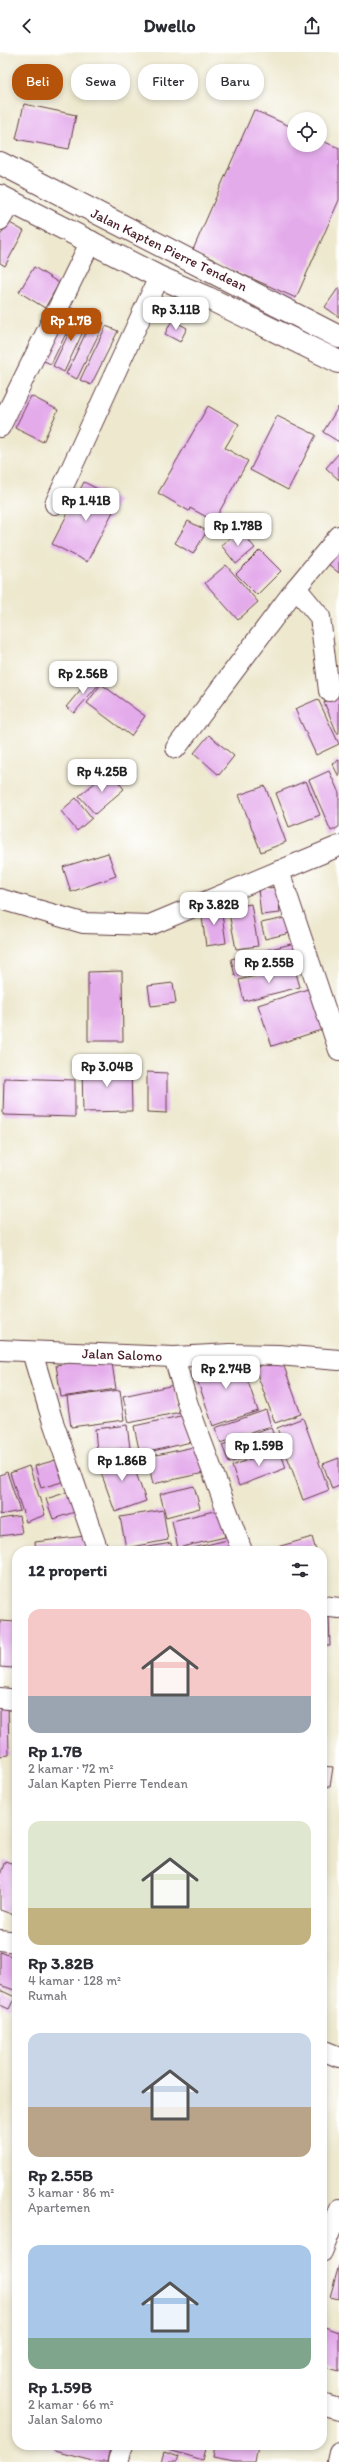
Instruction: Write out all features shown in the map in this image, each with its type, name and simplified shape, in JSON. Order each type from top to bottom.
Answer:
[{"type":"highway","name":"Jalan Kapten Pierre Tendean","points":[[0,163],[339,337]]},
{"type":"highway","name":"Jalan Kapten Pierre Tendean","points":[[4,206],[91,241],[159,277],[208,298],[339,362]]},
{"type":"highway","points":[[208,298],[219,275]]},
{"type":"street","points":[[0,428],[91,241]]},
{"type":"street","points":[[55,504],[159,277]]},
{"type":"street","points":[[176,748],[296,588],[339,536]]},
{"type":"street","points":[[296,588],[320,617],[329,691]]},
{"type":"street","points":[[0,899],[84,923],[150,925],[339,846]]},
{"type":"street","points":[[279,871],[339,1050]]},
{"type":"street","name":"Jalan Salomo","points":[[0,1350],[174,1357],[249,1354],[339,1360]]},
{"type":"street","points":[[32,1352],[52,1419],[96,1546]]},
{"type":"street","points":[[174,1357],[188,1405],[240,1546]]},
{"type":"street","points":[[327,1607],[339,1608]]},
{"type":"street","points":[[0,1698],[12,1699]]},
{"type":"street","points":[[0,1940],[12,1941]]},
{"type":"street","points":[[327,2052],[339,2056]]},
{"type":"street","points":[[327,2239],[339,2209]]},
{"type":"street","points":[[327,2405],[339,2409]]},
{"type":"street","points":[[118,2462],[122,2450]]},
{"type":"street","points":[[337,2462],[339,2453]]},
{"type":"building","points":[[24,104],[76,115],[69,149],[16,139]]},
{"type":"building","points":[[254,110],[287,125],[287,152],[327,152],[327,143],[339,148],[339,200],[296,298],[192,252]]},
{"type":"building","points":[[8,222],[24,231],[5,266],[0,263],[0,236]]},
{"type":"building","points":[[34,267],[59,283],[45,308],[19,292]]},
{"type":"building","points":[[339,287],[339,317],[325,307]]},
{"type":"building","points":[[65,305],[77,311],[51,364],[39,359]]},
{"type":"building","points":[[79,312],[90,317],[64,372],[53,366]]},
{"type":"building","points":[[93,318],[104,323],[77,379],[66,374]]},
{"type":"building","points":[[172,320],[187,328],[180,342],[165,334]]},
{"type":"building","points":[[106,326],[118,331],[91,385],[80,380]]},
{"type":"building","points":[[31,396],[58,410],[43,442],[15,428]]},
{"type":"building","points":[[208,406],[239,424],[225,448],[248,461],[214,521],[190,508],[189,511],[158,493]]},
{"type":"building","points":[[339,406],[339,442],[323,432]]},
{"type":"building","points":[[277,416],[316,435],[288,490],[250,470]]},
{"type":"building","points":[[339,453],[339,480],[326,468]]},
{"type":"building","points":[[84,482],[119,500],[87,562],[52,544]]},
{"type":"building","points":[[188,521],[207,531],[193,554],[175,543]]},
{"type":"building","points":[[240,530],[255,548],[236,564],[221,545]]},
{"type":"building","points":[[339,541],[339,573],[323,560]]},
{"type":"building","points":[[260,550],[281,571],[257,595],[236,574]]},
{"type":"building","points":[[226,565],[258,602],[238,620],[205,583]]},
{"type":"building","points":[[92,676],[100,683],[74,713],[66,707]]},
{"type":"building","points":[[101,684],[145,716],[131,736],[87,703]]},
{"type":"building","points":[[339,696],[339,733],[337,733],[324,702]]},
{"type":"building","points":[[318,699],[339,744],[316,755],[295,709]]},
{"type":"building","points":[[209,735],[234,756],[219,775],[194,753]]},
{"type":"building","points":[[339,760],[339,777],[332,763]]},
{"type":"building","points":[[109,771],[124,789],[95,814],[79,796]]},
{"type":"building","points":[[329,771],[339,793],[339,827],[331,831],[309,780]]},
{"type":"building","points":[[306,781],[320,815],[289,827],[276,793]]},
{"type":"building","points":[[265,786],[286,842],[261,852],[239,795]]},
{"type":"building","points":[[76,798],[92,818],[77,831],[61,811]]},
{"type":"building","points":[[108,853],[116,876],[71,892],[63,867]]},
{"type":"building","points":[[277,887],[280,913],[261,915],[258,889]]},
{"type":"building","points":[[251,904],[258,946],[236,949],[228,908]]},
{"type":"building","points":[[221,907],[226,943],[206,946],[201,910]]},
{"type":"building","points":[[290,917],[294,932],[265,939],[261,923]]},
{"type":"building","points":[[295,943],[299,961],[235,976],[231,959]]},
{"type":"building","points":[[294,966],[300,987],[244,1001],[239,980]]},
{"type":"building","points":[[122,971],[123,1041],[88,1041],[88,972]]},
{"type":"building","points":[[173,983],[176,1003],[151,1006],[148,986]]},
{"type":"building","points":[[311,988],[324,1029],[272,1046],[258,1005]]},
{"type":"building","points":[[131,1064],[132,1111],[83,1112],[82,1065]]},
{"type":"building","points":[[147,1072],[167,1073],[167,1113],[147,1112]]},
{"type":"building","points":[[4,1078],[75,1080],[75,1117],[3,1115]]},
{"type":"building","points":[[239,1355],[258,1411],[213,1426],[194,1370]]},
{"type":"building","points":[[111,1357],[116,1389],[61,1397],[56,1365]]},
{"type":"building","points":[[281,1358],[301,1414],[275,1423],[255,1368]]},
{"type":"building","points":[[174,1385],[180,1412],[129,1423],[123,1396]]},
{"type":"building","points":[[120,1390],[124,1420],[71,1427],[67,1397]]},
{"type":"building","points":[[266,1410],[271,1426],[221,1443],[215,1428]]},
{"type":"building","points":[[185,1415],[191,1442],[140,1454],[134,1426]]},
{"type":"building","points":[[303,1418],[329,1490],[303,1500],[277,1428]]},
{"type":"building","points":[[127,1425],[130,1448],[97,1452],[95,1429]]},
{"type":"building","points":[[271,1428],[278,1446],[229,1463],[222,1445]]},
{"type":"building","points":[[198,1446],[204,1473],[153,1484],[147,1457]]},
{"type":"building","points":[[279,1448],[286,1468],[239,1486],[232,1466]]},
{"type":"building","points":[[129,1453],[146,1501],[115,1512],[98,1464]]},
{"type":"building","points":[[63,1458],[69,1480],[41,1488],[35,1466]]},
{"type":"building","points":[[339,1458],[339,1486],[332,1489],[323,1464]]},
{"type":"building","points":[[29,1466],[45,1515],[26,1522],[10,1473]]},
{"type":"building","points":[[7,1472],[20,1511],[0,1515],[0,1475]]},
{"type":"building","points":[[194,1486],[200,1508],[166,1517],[160,1494]]},
{"type":"building","points":[[74,1490],[81,1510],[53,1519],[46,1499]]},
{"type":"building","points":[[163,1510],[168,1540],[136,1546],[126,1546],[120,1517]]},
{"type":"building","points":[[218,1510],[225,1537],[187,1546],[178,1546],[172,1521]]},
{"type":"building","points":[[19,1516],[22,1533],[0,1536],[0,1519]]},
{"type":"building","points":[[85,1536],[86,1546],[35,1546],[35,1542]]},
{"type":"building","points":[[312,1537],[315,1546],[281,1546]]},
{"type":"building","points":[[232,1539],[234,1546],[201,1546]]},
{"type":"building","points":[[171,1543],[171,1546],[154,1546]]},
{"type":"building","points":[[327,1615],[329,1615],[330,1646],[327,1646]]},
{"type":"building","points":[[0,1621],[12,1622],[12,1668],[0,1667]]},
{"type":"building","points":[[0,1703],[8,1703],[9,1755],[0,1756]]},
{"type":"building","points":[[327,1766],[333,1767],[330,1787],[327,1787]]},
{"type":"building","points":[[5,1861],[12,1863],[12,1914],[0,1910],[0,1875]]},
{"type":"building","points":[[0,1952],[12,1956],[12,1989],[0,1985]]},
{"type":"building","points":[[0,1990],[12,1996],[12,2003],[9,2009],[0,2005]]},
{"type":"building","points":[[339,2265],[339,2299],[330,2297]]},
{"type":"building","points":[[327,2328],[339,2332],[339,2371],[327,2367]]},
{"type":"building","points":[[110,2450],[107,2462],[96,2462],[54,2451]]},
{"type":"building","points":[[169,2450],[206,2450],[203,2460]]},
{"type":"building","points":[[214,2450],[257,2450],[255,2462],[234,2462],[213,2458]]},
{"type":"building","points":[[164,2452],[179,2457],[177,2462],[161,2462]]}]
